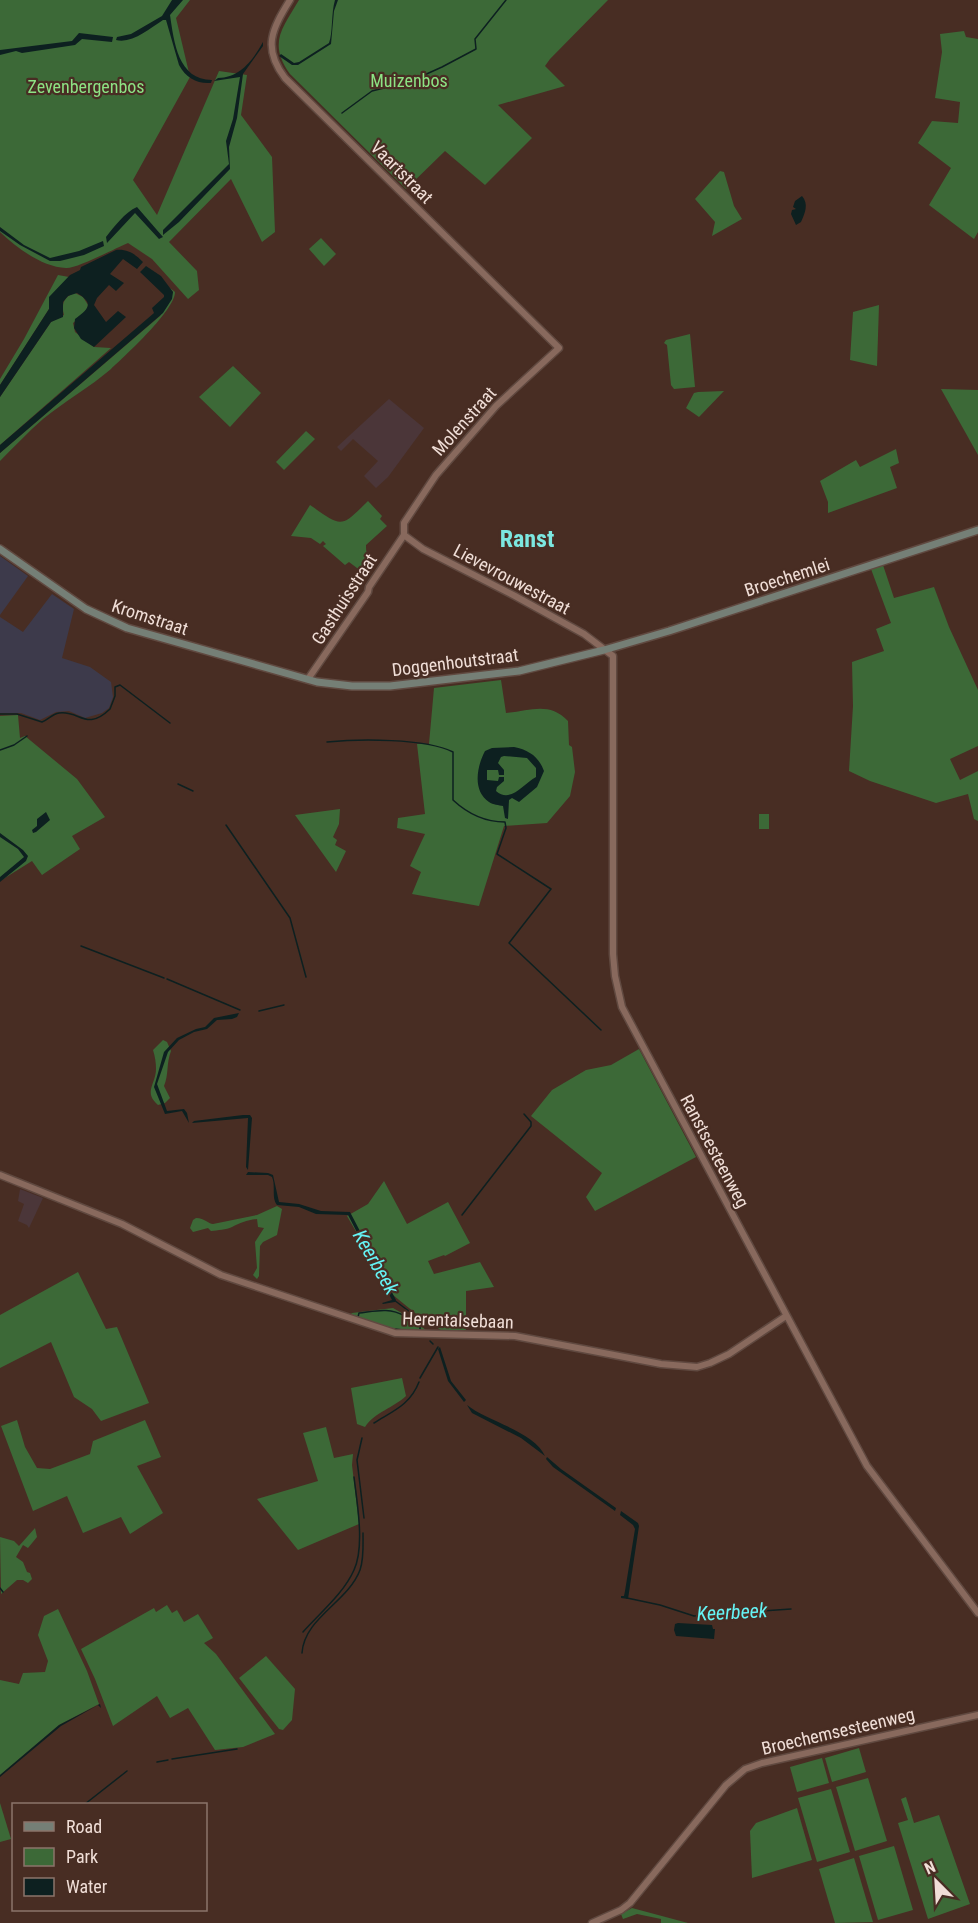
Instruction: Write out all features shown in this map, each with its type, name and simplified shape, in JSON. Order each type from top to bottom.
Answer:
[{"type":"main road","name":"Broechemlei","points":[[604,650],[680,628],[978,530]]},
{"type":"main road","name":"Kromstraat","points":[[0,549],[86,609],[113,623],[308,679]]},
{"type":"main road","name":"Doggenhoutstraat","points":[[308,679],[352,686],[408,686],[519,671],[604,650]]},
{"type":"street","name":"Vaartstraat","points":[[290,0],[276,26],[271,45],[276,64],[285,78],[559,348]]},
{"type":"street","name":"Molenstraat","points":[[404,536],[404,523],[436,476],[487,417],[559,348]]},
{"type":"street","name":"Lievevrouwestraat","points":[[404,536],[423,549],[584,634],[604,650]]},
{"type":"street","name":"Gasthuisstraat","points":[[308,679],[404,536]]},
{"type":"street","points":[[587,654],[592,640]]},
{"type":"street","name":"Ranstsesteenweg","points":[[604,650],[613,656],[613,954],[618,991],[628,1021],[867,1466],[978,1613]]},
{"type":"street","name":"Herentalsebaan","points":[[0,1175],[122,1224],[221,1275],[395,1333],[515,1336],[661,1364],[697,1366],[729,1354],[786,1316]]},
{"type":"street","name":"Broechemsesteenweg","points":[[592,1923],[621,1910],[630,1903],[726,1785],[745,1769],[762,1763],[978,1715]]},
{"type":"shaded area","points":[[389,399],[424,428],[388,477],[376,488],[364,476],[378,461],[353,439],[341,451],[337,447]]},
{"type":"shaded area","points":[[0,556],[28,576],[0,615]]},
{"type":"shaded area","points":[[52,594],[74,609],[62,658],[90,667],[111,682],[113,697],[109,708],[102,713],[85,718],[69,711],[56,712],[40,720],[21,713],[0,713],[0,617],[23,632]]},
{"type":"shaded area","points":[[20,1189],[43,1198],[29,1228],[18,1221],[24,1204],[18,1201]]},
{"type":"green space","name":"Zevenbergenbos","points":[[0,0],[190,0],[176,18],[190,77],[133,180],[157,215],[219,71],[247,75],[241,115],[272,157],[275,232],[262,242],[231,179],[169,242],[197,271],[199,290],[188,299],[152,259],[128,243],[87,262],[66,268],[39,260],[7,238],[0,232]]},
{"type":"green space","name":"Muizenbos","points":[[299,0],[608,0],[545,66],[565,86],[498,105],[532,138],[485,185],[445,151],[406,189],[290,74],[283,63],[279,45],[280,36]]},
{"type":"green space","points":[[964,31],[966,37],[978,39],[978,232],[974,239],[929,205],[951,168],[918,143],[932,121],[958,123],[960,102],[935,98],[942,52],[940,34]]},
{"type":"green space","points":[[720,171],[724,172],[734,206],[742,219],[712,236],[715,222],[695,199]]},
{"type":"green space","points":[[321,238],[336,254],[324,266],[309,249]]},
{"type":"green space","points":[[58,275],[69,277],[52,296],[49,309],[0,385],[0,379]]},
{"type":"green space","points":[[170,288],[175,292],[173,300],[159,321],[138,343],[103,376],[43,419],[0,461],[0,453],[160,316],[173,292]]},
{"type":"green space","points":[[75,293],[83,297],[88,305],[86,312],[73,323],[75,332],[94,347],[111,348],[0,445],[0,397],[51,322],[64,315],[63,304],[66,298]]},
{"type":"green space","points":[[879,305],[877,366],[850,360],[853,312]]},
{"type":"green space","points":[[690,334],[695,387],[674,389],[671,385],[667,345],[664,343],[666,340]]},
{"type":"green space","points":[[233,366],[261,393],[230,427],[199,397]]},
{"type":"green space","points":[[941,389],[978,390],[978,455]]},
{"type":"green space","points":[[724,391],[699,417],[686,408],[694,393]]},
{"type":"green space","points":[[306,431],[315,439],[284,470],[276,462]]},
{"type":"green space","points":[[896,449],[899,463],[890,467],[897,488],[828,513],[828,502],[820,481],[856,460],[860,467]]},
{"type":"green space","points":[[368,501],[382,516],[380,519],[387,526],[366,545],[367,554],[378,559],[368,573],[365,574],[349,562],[345,565],[323,546],[326,544],[323,541],[320,544],[311,538],[291,536],[310,505],[329,518],[340,522],[352,517]]},
{"type":"green space","points":[[883,565],[894,598],[934,587],[949,627],[978,690],[978,746],[950,759],[960,780],[978,771],[978,821],[974,819],[968,794],[936,803],[870,781],[849,771],[853,706],[852,662],[884,651],[876,629],[891,623],[871,569]]},
{"type":"green space","points":[[501,680],[506,713],[546,709],[554,711],[568,721],[569,745],[572,747],[575,772],[570,796],[547,823],[504,826],[479,906],[412,894],[421,872],[410,866],[425,834],[397,828],[398,818],[425,814],[417,744],[429,744],[434,688]]},
{"type":"green space","points":[[18,715],[20,738],[25,736],[77,779],[105,817],[72,836],[80,849],[42,875],[32,861],[0,881],[0,716]]},
{"type":"green space","points":[[340,809],[339,824],[333,837],[337,840],[335,845],[346,851],[336,872],[295,815]]},
{"type":"green space","points":[[759,814],[769,814],[769,829],[759,829]]},
{"type":"green space","points":[[163,1040],[167,1042],[171,1051],[164,1086],[170,1098],[158,1105],[151,1096],[156,1069],[153,1050]]},
{"type":"green space","points":[[639,1049],[696,1157],[595,1211],[586,1197],[602,1173],[531,1116],[552,1090],[586,1070],[611,1065]]},
{"type":"green space","points":[[384,1181],[407,1224],[448,1202],[470,1243],[445,1256],[428,1261],[434,1274],[480,1262],[494,1287],[466,1291],[466,1330],[441,1330],[420,1317],[393,1295],[347,1216],[368,1204]]},
{"type":"green space","points":[[277,1206],[282,1209],[277,1235],[260,1246],[257,1279],[253,1275],[257,1268],[255,1242],[264,1228],[258,1227],[257,1219],[222,1230],[211,1231],[208,1228],[193,1232],[190,1228],[196,1218],[213,1224],[257,1215]]},
{"type":"green space","points":[[78,1272],[106,1329],[117,1327],[149,1403],[101,1421],[92,1409],[74,1397],[51,1342],[0,1368],[0,1315]]},
{"type":"green space","points":[[393,1308],[414,1320],[428,1332],[388,1327],[350,1315],[352,1313]]},
{"type":"green space","points":[[402,1378],[406,1396],[365,1427],[357,1424],[351,1388]]},
{"type":"green space","points":[[17,1420],[25,1447],[37,1468],[50,1469],[90,1454],[93,1441],[145,1420],[161,1457],[137,1466],[163,1513],[130,1534],[121,1517],[83,1533],[67,1496],[33,1511],[1,1426]]},
{"type":"green space","points":[[326,1427],[334,1458],[353,1454],[352,1465],[359,1524],[298,1550],[257,1499],[318,1481],[303,1433]]},
{"type":"green space","points":[[35,1528],[37,1537],[28,1548],[23,1545],[16,1557],[23,1562],[32,1579],[28,1583],[17,1580],[1,1594],[0,1537],[14,1541],[19,1546]]},
{"type":"green space","points":[[167,1605],[172,1613],[177,1610],[184,1622],[198,1614],[213,1638],[204,1643],[216,1654],[275,1734],[243,1747],[215,1750],[188,1708],[170,1718],[157,1696],[113,1726],[81,1649],[154,1608],[156,1612]]},
{"type":"green space","points":[[58,1609],[87,1671],[99,1704],[59,1725],[0,1775],[0,1680],[19,1684],[23,1673],[45,1672],[48,1661],[38,1635],[44,1616]]},
{"type":"green space","points":[[266,1656],[295,1689],[292,1720],[283,1730],[279,1729],[239,1678]]},
{"type":"green space","points":[[859,1748],[866,1772],[832,1782],[825,1758]]},
{"type":"green space","points":[[822,1758],[829,1783],[797,1792],[790,1767]]},
{"type":"green space","points":[[868,1778],[887,1841],[855,1851],[836,1787]]},
{"type":"green space","points":[[831,1789],[850,1852],[817,1862],[798,1798]]},
{"type":"green space","points":[[906,1797],[914,1823],[939,1815],[970,1904],[928,1919],[898,1823],[908,1820],[901,1799]]},
{"type":"green space","points":[[0,1803],[11,1839],[0,1842]]},
{"type":"green space","points":[[797,1808],[812,1860],[752,1878],[750,1831],[756,1823]]},
{"type":"green space","points":[[894,1846],[913,1910],[878,1920],[859,1856]]},
{"type":"green space","points":[[854,1858],[873,1922],[835,1923],[819,1869]]},
{"type":"green space","points":[[632,1908],[688,1923],[661,1923],[661,1919],[637,1914],[623,1919],[621,1914]]},
{"type":"water","points":[[172,0],[183,0],[170,15],[173,37],[180,58],[192,74],[212,80],[211,83],[192,79],[182,70],[166,20],[134,38],[116,40],[117,37],[131,34],[162,16]]},
{"type":"water","points":[[335,0],[338,0],[334,11],[331,44],[298,65],[292,65],[279,56],[281,54],[294,63],[299,62],[329,43]]},
{"type":"water","points":[[79,33],[113,37],[112,42],[82,39],[75,45],[22,53],[16,51],[0,55],[0,50],[72,41]]},
{"type":"water","points":[[263,42],[263,46],[243,74],[237,118],[229,147],[230,169],[179,222],[163,235],[163,230],[229,164],[226,141],[233,119],[240,77],[214,81],[233,75],[245,67]]},
{"type":"water","points":[[802,196],[806,209],[801,222],[796,225],[791,214],[792,210],[796,209],[793,207],[795,201]]},
{"type":"water","points":[[137,207],[163,237],[159,239],[135,213],[107,243],[106,237],[116,224]]},
{"type":"water","points":[[0,227],[24,245],[50,258],[79,251],[103,241],[104,246],[84,255],[50,261],[20,245],[0,231]]},
{"type":"water","points":[[116,250],[131,253],[143,262],[137,269],[123,259],[110,274],[124,283],[116,291],[109,285],[94,305],[106,322],[118,311],[126,317],[94,347],[81,339],[74,328],[75,319],[86,309],[88,303],[77,293],[68,296],[63,302],[63,317],[51,322],[0,397],[0,385],[49,309],[49,297],[81,267]]},
{"type":"water","points":[[146,266],[161,276],[173,292],[172,299],[163,313],[0,453],[0,445],[154,313],[152,308],[164,295],[140,272]]},
{"type":"water","points":[[514,747],[524,750],[536,758],[544,771],[537,787],[519,802],[512,798],[509,800],[508,819],[505,818],[503,806],[489,802],[480,792],[478,785],[478,771],[482,757],[485,751],[492,748]],"holes":[[[501,757],[527,758],[536,768],[536,777],[512,794],[507,795],[496,791],[504,781],[504,777],[499,777],[498,781],[487,780],[487,770],[498,770],[499,775],[504,775],[504,770],[498,763]]]},
{"type":"water","points":[[46,812],[50,820],[33,833],[32,830],[37,826],[37,819]]},
{"type":"water","points":[[0,833],[28,856],[26,861],[0,882],[0,877],[24,857],[18,849],[0,837]]},
{"type":"water","points":[[239,1013],[237,1017],[217,1020],[207,1029],[194,1032],[179,1040],[168,1052],[157,1084],[167,1111],[184,1109],[189,1123],[182,1111],[165,1114],[154,1087],[164,1052],[177,1038],[205,1027],[214,1018]]},
{"type":"water","points":[[250,1115],[252,1118],[248,1170],[246,1167],[248,1118],[192,1123]]},
{"type":"water","points":[[248,1172],[273,1175],[279,1202],[299,1204],[321,1211],[350,1212],[395,1302],[382,1303],[392,1300],[348,1215],[316,1214],[299,1207],[277,1205],[274,1199],[272,1177],[246,1175]]},
{"type":"water","points":[[440,1347],[451,1381],[466,1400],[464,1402],[448,1381],[438,1349]]},
{"type":"water","points":[[467,1405],[521,1433],[540,1448],[545,1456],[521,1438],[472,1413]]},
{"type":"water","points":[[547,1457],[616,1508],[615,1511],[553,1467],[546,1459]]},
{"type":"water","points":[[621,1511],[639,1526],[628,1599],[621,1598],[621,1596],[624,1596],[635,1529],[620,1515]]},
{"type":"water","points":[[675,1624],[712,1625],[715,1629],[714,1639],[676,1636],[674,1630]]},
{"type":"water","points":[[98,1705],[61,1726],[0,1777],[59,1725]]},
{"type":"waterway","points":[[342,113],[372,91],[411,81],[476,49],[475,39],[506,0]]},
{"type":"waterway","points":[[0,714],[17,714],[42,722],[59,713],[72,714],[89,720],[95,719],[110,709],[115,696],[115,687],[120,685],[170,723]]},
{"type":"waterway","points":[[0,750],[14,745],[27,736]]},
{"type":"waterway","points":[[327,742],[356,740],[409,742],[441,747],[453,752],[453,800],[477,816],[491,821],[505,822],[506,828],[497,854],[551,889],[509,943],[601,1030]]},
{"type":"waterway","points":[[178,784],[193,791]]},
{"type":"waterway","points":[[226,825],[290,918],[306,977]]},
{"type":"waterway","name":"Keerbeek","points":[[81,946],[164,978]]},
{"type":"waterway","name":"Keerbeek","points":[[167,979],[240,1010]]},
{"type":"waterway","points":[[259,1011],[284,1005]]},
{"type":"waterway","points":[[462,1215],[531,1126],[531,1122],[524,1114]]},
{"type":"waterway","name":"Keerbeek","points":[[394,1300],[418,1318]]},
{"type":"waterway","points":[[358,1317],[359,1313],[382,1310],[393,1311],[405,1316]]},
{"type":"waterway","name":"Keerbeek","points":[[415,1323],[420,1330]]},
{"type":"waterway","points":[[395,1329],[403,1330]]},
{"type":"waterway","name":"Keerbeek","points":[[430,1341],[433,1344]]},
{"type":"waterway","points":[[420,1378],[438,1347]]},
{"type":"waterway","points":[[374,1423],[406,1402],[419,1382]]},
{"type":"waterway","points":[[362,1438],[357,1460],[364,1518]]},
{"type":"waterway","points":[[303,1632],[344,1587],[354,1570],[360,1537],[354,1477]]},
{"type":"waterway","points":[[302,1653],[310,1630],[346,1592],[360,1570],[363,1557],[363,1533]]},
{"type":"waterway","points":[[0,1588],[3,1592]]},
{"type":"waterway","name":"Keerbeek","points":[[627,1598],[660,1605],[694,1616],[791,1609]]},
{"type":"waterway","points":[[172,1759],[237,1749]]},
{"type":"waterway","points":[[157,1762],[168,1760]]},
{"type":"waterway","points":[[86,1803],[127,1771]]},
{"type":"district","name":"Ranst","points":[[527,539]]}]
